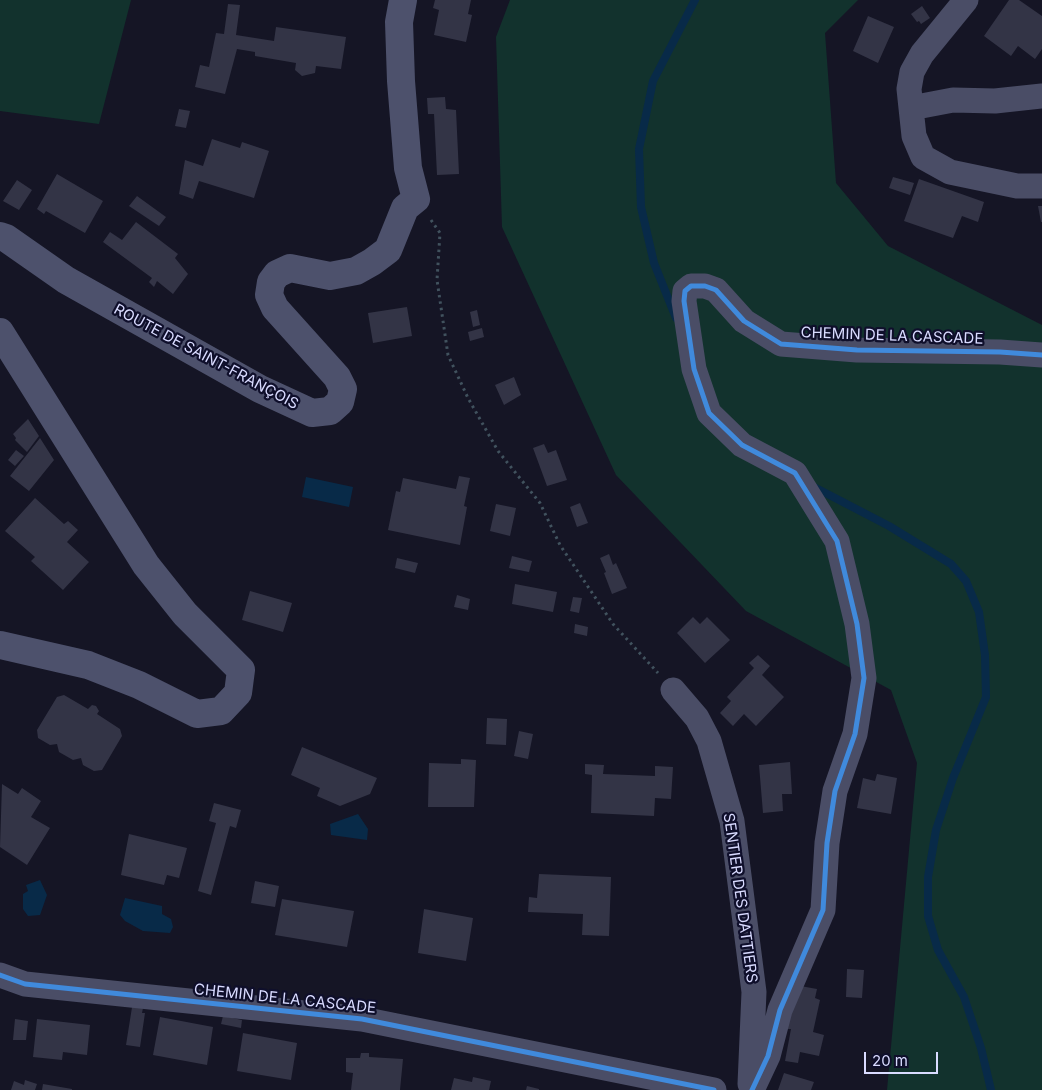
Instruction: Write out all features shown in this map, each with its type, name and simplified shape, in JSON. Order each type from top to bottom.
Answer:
[{"type":"main road","points":[[403,0],[399,22],[401,81],[408,168],[416,199]]},
{"type":"main road","name":"ROUTE DE SAINT-FRANÇOIS","points":[[0,236],[66,280],[133,319],[260,389],[312,413],[330,411],[340,402],[343,389],[337,377],[275,308],[269,295],[271,282],[276,274],[290,268],[330,276],[356,271],[388,250],[404,208],[416,199]]},
{"type":"main road","points":[[0,332],[146,565],[185,614],[241,670],[238,693],[221,711],[198,714],[139,685],[88,665],[0,645]]},
{"type":"street","points":[[966,0],[922,54],[912,72],[909,89],[914,136],[923,158],[950,172],[1017,186],[1042,186]]},
{"type":"street","points":[[911,108],[953,100],[995,101],[1042,96]]},
{"type":"street","name":"CHEMIN DE LA CASCADE","points":[[751,1090],[768,1056],[780,1010],[823,910],[827,843],[835,791],[855,734],[864,678],[858,624],[837,541],[795,474],[742,445],[709,413],[694,369],[684,301],[686,291],[691,286],[705,286],[716,290],[744,321],[781,344],[857,350],[1000,352],[1042,355]]},
{"type":"street","name":"SENTIER DES DATTIERS","points":[[673,690],[697,718],[708,741],[732,821],[754,992],[751,1090]]},
{"type":"street","name":"CHEMIN DE LA CASCADE","points":[[0,975],[25,984],[362,1019],[714,1090]]},
{"type":"path","points":[[416,199],[440,233],[437,280],[448,355],[468,398],[498,452],[540,504],[560,545],[613,624],[673,690]]},
{"type":"green space","points":[[0,0],[131,0],[99,124],[0,111]]},
{"type":"green space","points":[[510,0],[858,0],[825,33],[836,183],[888,246],[1042,325],[1042,1090],[887,1090],[917,763],[891,690],[746,611],[616,475],[502,227],[496,37]]},
{"type":"water","points":[[306,477],[353,487],[349,507],[302,497]]},
{"type":"water","points":[[358,814],[368,829],[367,840],[331,835],[330,824]]},
{"type":"water","points":[[40,880],[47,895],[40,915],[28,916],[23,909],[23,894],[28,891],[26,885]]},
{"type":"water","points":[[125,898],[162,906],[162,914],[171,919],[173,927],[170,933],[143,931],[125,921],[120,915]]},
{"type":"building","points":[[435,0],[471,0],[468,14],[472,15],[466,42],[434,35],[439,10],[433,8]]},
{"type":"building","points":[[1009,0],[1019,0],[1042,16],[1042,49],[1035,59],[1018,46],[1011,56],[984,36]]},
{"type":"building","points":[[228,4],[240,5],[236,35],[274,41],[276,27],[346,37],[341,69],[316,66],[315,73],[302,76],[295,70],[296,63],[255,56],[255,52],[237,49],[225,94],[195,87],[200,65],[209,67],[216,33],[224,34]]},
{"type":"building","points":[[922,6],[930,18],[921,24],[911,14]]},
{"type":"building","points":[[868,16],[894,27],[878,63],[853,51]]},
{"type":"building","points":[[445,97],[446,109],[456,110],[459,174],[437,175],[434,114],[428,114],[427,98]]},
{"type":"building","points":[[179,109],[190,111],[186,128],[175,126]]},
{"type":"building","points":[[212,139],[240,148],[242,142],[269,151],[254,198],[199,181],[193,199],[179,194],[185,160],[203,166]]},
{"type":"building","points":[[57,174],[103,201],[85,233],[46,211],[44,214],[37,209]]},
{"type":"building","points":[[893,177],[914,183],[910,195],[889,188]]},
{"type":"building","points":[[919,179],[984,202],[978,222],[962,216],[953,238],[904,221]]},
{"type":"building","points":[[17,180],[32,190],[19,210],[3,201]]},
{"type":"building","points":[[137,196],[166,217],[159,226],[129,206]]},
{"type":"building","points":[[1038,206],[1042,206],[1042,222],[1041,222]]},
{"type":"building","points":[[136,222],[178,254],[175,258],[188,274],[173,294],[157,281],[154,287],[149,282],[152,278],[103,242],[110,232],[122,240]]},
{"type":"building","points":[[407,307],[412,336],[373,343],[368,313]]},
{"type":"building","points":[[477,310],[480,325],[473,327],[470,312]]},
{"type":"building","points":[[482,328],[484,337],[470,341],[468,332]]},
{"type":"building","points":[[514,377],[521,395],[504,405],[495,385]]},
{"type":"building","points":[[28,419],[39,436],[27,452],[15,440],[16,438],[13,434]]},
{"type":"building","points":[[40,438],[54,460],[29,491],[10,476]]},
{"type":"building","points":[[544,444],[548,453],[556,450],[567,480],[547,486],[533,448]]},
{"type":"building","points":[[16,450],[24,456],[15,466],[8,460]]},
{"type":"building","points":[[459,476],[470,478],[464,506],[467,507],[460,545],[388,530],[396,491],[400,492],[403,478],[456,489]]},
{"type":"building","points":[[35,498],[64,524],[68,521],[78,530],[67,542],[89,562],[63,590],[31,561],[35,557],[5,531]]},
{"type":"building","points":[[580,503],[588,523],[577,527],[570,507]]},
{"type":"building","points":[[496,504],[516,508],[510,536],[490,531]]},
{"type":"building","points":[[609,554],[613,565],[616,563],[627,588],[612,594],[600,558]]},
{"type":"building","points":[[512,556],[532,561],[529,572],[509,568]]},
{"type":"building","points":[[397,558],[418,563],[415,573],[395,568]]},
{"type":"building","points":[[515,584],[557,592],[553,612],[512,604]]},
{"type":"building","points":[[250,591],[292,603],[283,632],[242,620]]},
{"type":"building","points":[[457,595],[470,599],[468,610],[454,607]]},
{"type":"building","points":[[573,597],[582,598],[579,613],[570,611]]},
{"type":"building","points":[[693,617],[700,624],[707,617],[730,640],[705,663],[677,633]]},
{"type":"building","points":[[575,624],[588,627],[587,636],[574,633]]},
{"type":"building","points":[[758,655],[770,666],[762,675],[784,697],[756,726],[744,714],[733,726],[720,713],[731,701],[727,697],[754,668],[749,663]]},
{"type":"building","points":[[64,695],[88,709],[92,705],[96,706],[99,711],[97,714],[120,729],[122,736],[102,770],[94,771],[83,765],[81,758],[73,760],[59,752],[57,744],[50,745],[38,738],[37,730],[57,697]]},
{"type":"building","points":[[487,718],[507,719],[506,745],[486,744]]},
{"type":"building","points":[[519,731],[533,734],[528,759],[514,756]]},
{"type":"building","points":[[302,747],[377,778],[370,794],[340,806],[317,796],[320,788],[291,775]]},
{"type":"building","points":[[461,759],[476,760],[474,807],[428,807],[429,763],[461,764]]},
{"type":"building","points":[[790,762],[792,794],[782,794],[783,811],[763,813],[759,765]]},
{"type":"building","points":[[585,764],[604,765],[603,774],[655,776],[655,766],[673,767],[671,799],[655,798],[654,816],[591,813],[592,775],[585,774]]},
{"type":"building","points":[[877,774],[897,778],[891,814],[857,808],[863,778],[875,781]]},
{"type":"building","points":[[2,784],[18,794],[22,788],[41,801],[31,817],[50,828],[27,865],[0,847]]},
{"type":"building","points":[[214,803],[241,810],[236,828],[230,826],[211,895],[198,891],[216,823],[209,821]]},
{"type":"building","points":[[129,834],[187,848],[179,878],[167,875],[164,885],[121,875]]},
{"type":"building","points":[[539,874],[611,877],[609,936],[582,935],[583,914],[528,912],[529,897],[537,898]]},
{"type":"building","points":[[255,881],[279,886],[275,907],[251,903]]},
{"type":"building","points":[[282,899],[354,911],[347,947],[275,935]]},
{"type":"building","points":[[424,909],[473,918],[466,961],[418,953]]},
{"type":"building","points":[[847,969],[864,970],[862,998],[846,997]]},
{"type":"building","points":[[795,985],[817,989],[815,998],[820,1000],[813,1032],[824,1035],[819,1056],[800,1052],[798,1063],[785,1061],[791,1029],[787,1029]]},
{"type":"building","points":[[133,1001],[144,1003],[142,1013],[145,1013],[140,1047],[126,1045]]},
{"type":"building","points":[[223,1016],[242,1020],[241,1028],[221,1024]]},
{"type":"building","points":[[160,1017],[213,1027],[207,1065],[153,1055]]},
{"type":"building","points":[[15,1019],[28,1021],[26,1040],[13,1040]]},
{"type":"building","points":[[37,1019],[90,1025],[87,1055],[63,1052],[62,1060],[33,1057]]},
{"type":"building","points":[[243,1033],[297,1043],[291,1080],[237,1071]]},
{"type":"building","points":[[361,1053],[369,1053],[369,1057],[403,1059],[400,1090],[351,1090],[353,1073],[346,1072],[346,1058],[360,1058]]},
{"type":"building","points":[[784,1073],[814,1082],[811,1090],[778,1090]]},
{"type":"building","points":[[473,1077],[491,1081],[489,1090],[451,1090],[454,1078],[472,1082]]},
{"type":"building","points":[[25,1080],[37,1084],[35,1090],[11,1090],[14,1081],[24,1085]]},
{"type":"building","points":[[43,1084],[72,1089],[72,1090],[42,1090]]},
{"type":"building","points":[[527,1086],[539,1089],[539,1090],[526,1090]]},
{"type":"waterway","points":[[676,318],[654,263],[641,207],[639,149],[653,81],[695,0]]},
{"type":"waterway","points":[[812,486],[889,526],[951,564],[966,581],[979,612],[985,655],[986,697],[953,778],[936,830],[928,877],[928,916],[938,950],[964,997],[981,1048],[991,1090]]},
{"type":"cycle path","points":[[752,1090],[768,1056],[780,1010],[823,910],[827,843],[835,791],[855,734],[864,678],[857,624],[837,541],[795,473],[742,445],[709,413],[694,369],[684,301],[685,291],[691,286],[705,286],[716,290],[744,321],[781,344],[857,350],[1000,352],[1042,355]]},
{"type":"cycle path","points":[[0,975],[25,984],[362,1019],[714,1090]]}]
